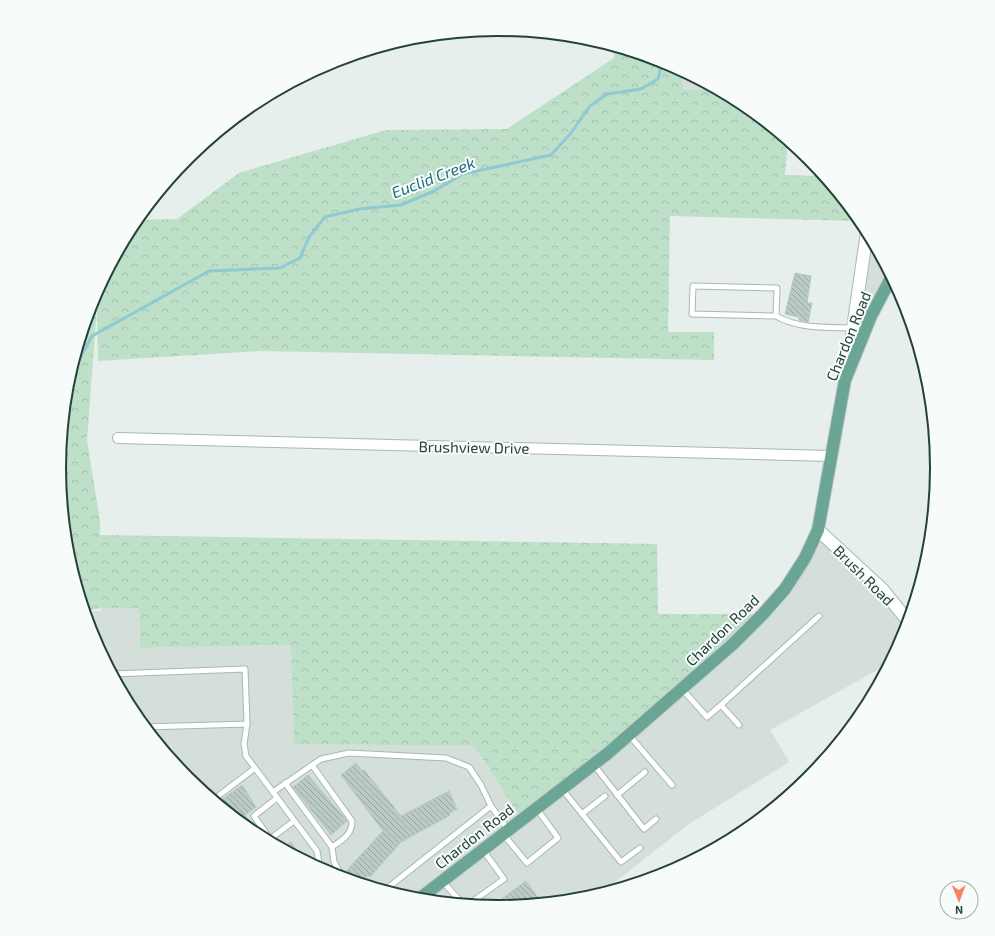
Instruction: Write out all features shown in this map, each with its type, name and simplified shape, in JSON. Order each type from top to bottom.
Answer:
[{"type":"main road","name":"Chardon Road","points":[[427,894],[594,765],[733,644],[785,589],[805,558],[818,530],[845,380],[871,316],[888,284]]},
{"type":"street","points":[[845,380],[866,242]]},
{"type":"street","name":"Brushview Drive","points":[[118,438],[831,456]]},
{"type":"street","name":"Brush Road","points":[[818,530],[882,590],[904,616]]},
{"type":"lane","points":[[776,316],[777,288],[693,286],[692,314],[776,316],[788,323],[803,326],[853,328]]},
{"type":"lane","points":[[682,688],[707,717],[818,616]]},
{"type":"lane","points":[[118,674],[245,669],[247,724],[244,744],[246,756],[317,851],[319,861]]},
{"type":"lane","points":[[721,705],[739,725]]},
{"type":"lane","points":[[152,727],[247,724]]},
{"type":"lane","points":[[629,735],[672,785]]},
{"type":"lane","points":[[273,792],[321,759],[349,753],[446,758],[469,767],[481,785],[490,806],[526,863],[558,838],[536,809]]},
{"type":"lane","points":[[312,765],[352,821],[352,828],[347,835],[332,847]]},
{"type":"lane","points":[[594,765],[644,829],[656,820]]},
{"type":"lane","points":[[217,797],[255,768]]},
{"type":"lane","points":[[617,795],[645,772]]},
{"type":"lane","points":[[285,783],[332,847],[334,862],[338,869]]},
{"type":"lane","points":[[562,789],[621,862],[640,848]]},
{"type":"lane","points":[[582,814],[605,796]]},
{"type":"lane","points":[[265,832],[254,816],[277,798]]},
{"type":"lane","points":[[390,886],[490,806]]},
{"type":"lane","points":[[273,837],[294,821]]},
{"type":"lane","points":[[476,899],[504,879],[483,850]]},
{"type":"lane","points":[[442,881],[457,898]]},
{"type":"shaded area","points":[[682,78],[706,90],[683,90]]},
{"type":"shaded area","points":[[866,242],[888,284],[845,380]]},
{"type":"shaded area","points":[[818,530],[903,616],[880,668],[770,730],[789,762],[689,824],[613,884],[582,892],[554,896],[498,900],[469,899],[413,892],[359,877],[306,855],[257,827],[213,793],[173,753],[155,731],[123,684],[98,633],[90,612],[100,611],[101,608],[139,608],[140,648],[292,645],[294,744],[474,746],[522,820],[763,614]]},
{"type":"green space","points":[[613,52],[663,69],[682,78],[683,90],[706,90],[738,109],[787,148],[785,175],[815,176],[852,221],[670,216],[668,332],[714,332],[714,360],[259,351],[98,361],[97,307],[87,440],[100,521],[100,535],[657,544],[658,614],[763,614],[522,820],[474,746],[294,744],[291,645],[140,648],[139,608],[101,608],[89,610],[80,580],[74,552],[66,496],[66,440],[69,412],[80,356],[98,303],[123,252],[144,220],[177,219],[239,173],[386,130],[507,129],[614,58]]},
{"type":"building","points":[[795,273],[811,276],[807,303],[812,303],[808,322],[799,320],[799,317],[785,314]]},
{"type":"building","points":[[356,763],[362,771],[364,770],[401,816],[449,791],[457,809],[449,813],[450,815],[401,842],[370,877],[367,876],[365,879],[352,874],[347,870],[383,831],[341,775]]},
{"type":"building","points":[[308,775],[347,821],[331,835],[293,787]]},
{"type":"building","points":[[242,785],[256,807],[245,815],[248,821],[221,800]]},
{"type":"building","points":[[291,842],[296,850],[287,845]]},
{"type":"building","points":[[526,881],[538,898],[526,899],[500,900]]},
{"type":"waterway","name":"Euclid Creek","points":[[79,359],[92,336],[209,271],[280,268],[300,258],[309,237],[325,217],[359,209],[401,205],[434,191],[463,174],[551,155],[571,133],[590,106],[607,94],[641,89],[658,79],[660,68]]}]
